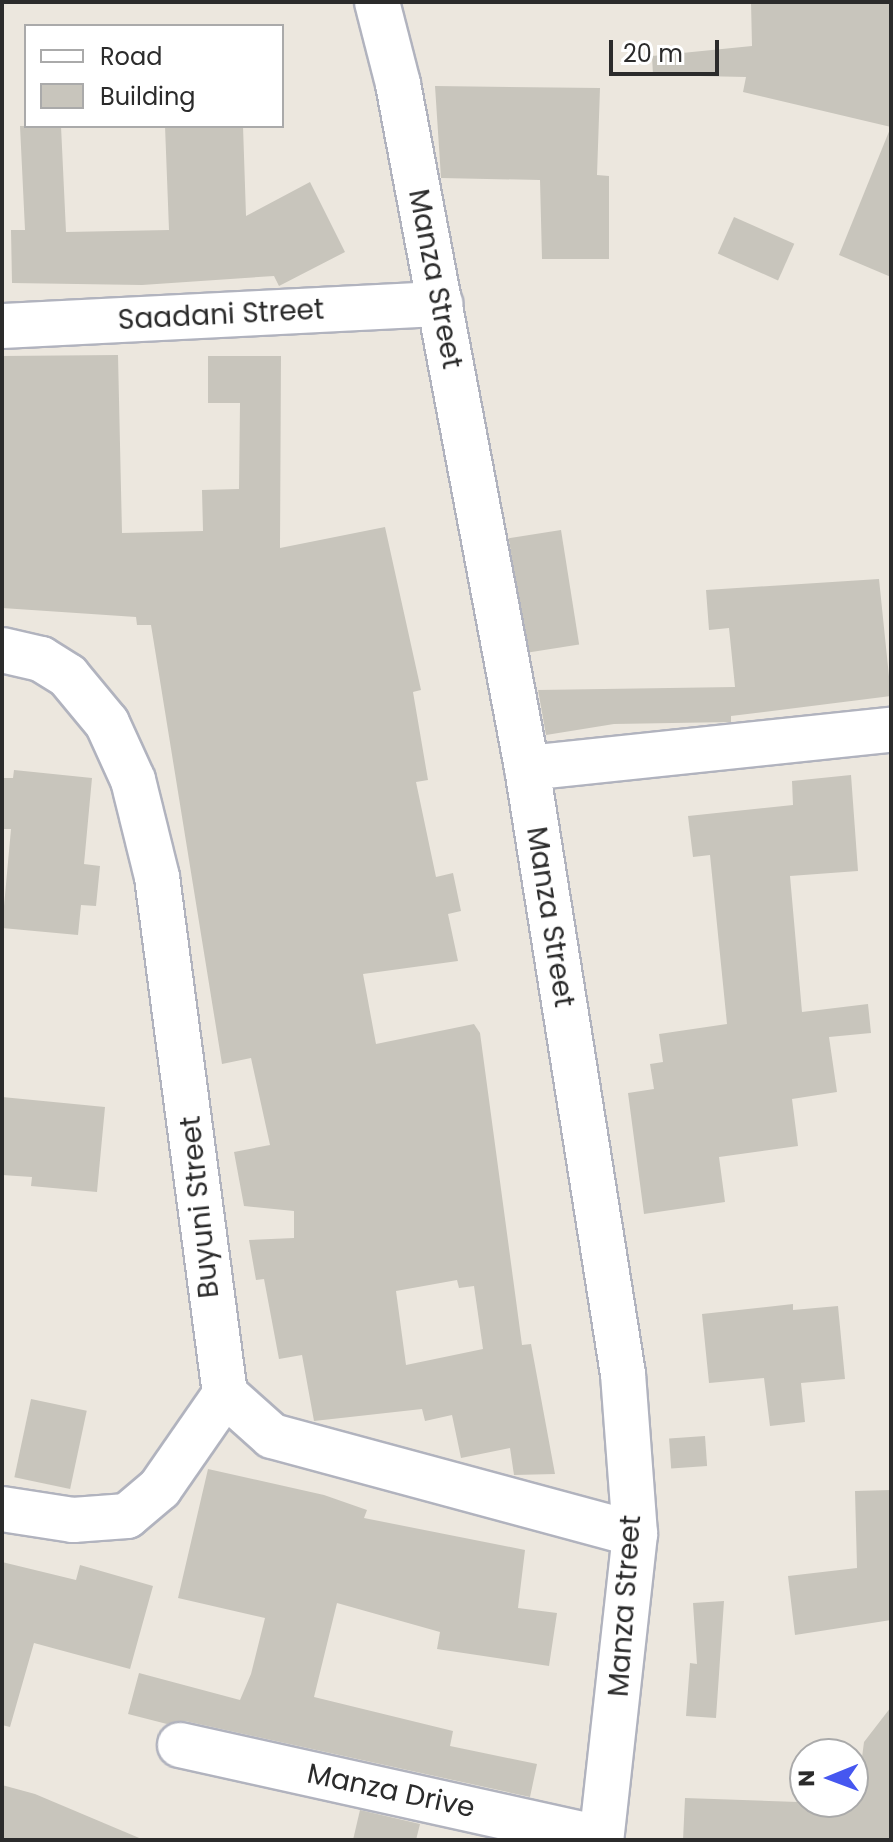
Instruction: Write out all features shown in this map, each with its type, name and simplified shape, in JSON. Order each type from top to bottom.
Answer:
[{"type":"street","name":"Manza Street","points":[[377,2],[440,304],[527,768],[623,1374],[635,1534],[601,1839]]},
{"type":"street","name":"Saadani Street","points":[[2,326],[440,304]]},
{"type":"street","name":"Buyuni Street","points":[[2,650],[41,659],[68,676],[107,723],[133,780],[162,907],[225,1394]]},
{"type":"street","points":[[527,768],[891,730]]},
{"type":"street","points":[[2,1509],[73,1520],[127,1516],[160,1488],[225,1394],[272,1436],[635,1534]]},
{"type":"street","name":"Manza Drive","points":[[180,1745],[601,1839]]},
{"type":"building","points":[[751,2],[891,2],[891,127],[743,92],[746,77],[653,75],[652,56],[752,46]]},
{"type":"building","points":[[435,86],[600,88],[597,175],[609,176],[609,259],[542,259],[540,180],[441,178]]},
{"type":"building","points":[[20,126],[61,128],[66,232],[169,230],[165,128],[243,128],[246,216],[310,182],[345,252],[279,286],[274,276],[142,285],[12,283],[11,230],[25,230]]},
{"type":"building","points":[[891,129],[891,277],[839,255]]},
{"type":"building","points":[[734,217],[794,244],[778,280],[718,254]]},
{"type":"building","points":[[118,355],[122,533],[203,531],[202,490],[239,489],[240,403],[208,403],[208,356],[281,356],[280,548],[385,527],[421,690],[413,692],[428,780],[416,782],[436,877],[453,873],[461,911],[448,914],[458,961],[363,974],[376,1044],[474,1024],[480,1033],[522,1345],[531,1344],[555,1474],[514,1475],[510,1448],[461,1458],[452,1415],[425,1421],[422,1409],[314,1421],[302,1355],[279,1359],[264,1279],[256,1280],[249,1240],[294,1238],[294,1211],[244,1206],[234,1152],[270,1145],[251,1058],[222,1064],[151,625],[137,625],[136,617],[2,608],[2,356]],"holes":[[[457,1280],[459,1288],[474,1286],[483,1349],[406,1365],[396,1291]]]},
{"type":"building","points":[[561,530],[579,645],[527,653],[509,538]]},
{"type":"building","points":[[879,579],[891,696],[731,716],[731,722],[614,724],[546,735],[538,690],[735,687],[729,628],[709,630],[706,590]]},
{"type":"building","points":[[14,770],[92,778],[84,864],[100,866],[96,906],[81,905],[78,935],[2,928],[11,829],[2,829],[2,778],[13,778]]},
{"type":"building","points":[[851,775],[858,871],[790,876],[802,1012],[868,1004],[871,1033],[829,1037],[837,1092],[792,1099],[798,1146],[719,1157],[725,1202],[644,1214],[628,1093],[654,1089],[650,1064],[663,1062],[659,1034],[727,1024],[710,855],[693,857],[688,816],[793,805],[792,781]]},
{"type":"building","points":[[2,1097],[105,1107],[97,1192],[31,1186],[32,1177],[2,1175]]},
{"type":"building","points":[[793,1304],[793,1310],[838,1306],[845,1379],[801,1383],[805,1422],[770,1426],[764,1378],[709,1383],[702,1314]]},
{"type":"building","points":[[31,1399],[87,1411],[70,1489],[14,1477]]},
{"type":"building","points":[[705,1436],[707,1466],[671,1468],[669,1439]]},
{"type":"building","points":[[208,1469],[324,1495],[367,1510],[364,1518],[525,1550],[518,1608],[557,1613],[549,1666],[437,1649],[440,1632],[337,1603],[314,1697],[453,1731],[450,1746],[537,1764],[530,1797],[185,1721],[167,1724],[128,1714],[139,1673],[240,1700],[251,1674],[265,1618],[178,1598]]},
{"type":"building","points":[[891,1490],[891,1620],[795,1635],[788,1576],[857,1568],[855,1491]]},
{"type":"building","points":[[2,1562],[76,1580],[80,1565],[153,1586],[130,1669],[34,1643],[10,1727],[2,1725]]},
{"type":"building","points":[[724,1601],[716,1718],[686,1716],[690,1663],[697,1664],[693,1603]]},
{"type":"building","points":[[891,1707],[891,1840],[683,1840],[685,1798],[789,1802],[789,1818],[869,1818],[867,1738]]},
{"type":"building","points":[[2,1785],[35,1794],[144,1840],[2,1840]]},
{"type":"building","points":[[360,1810],[420,1824],[416,1840],[353,1840]]}]
